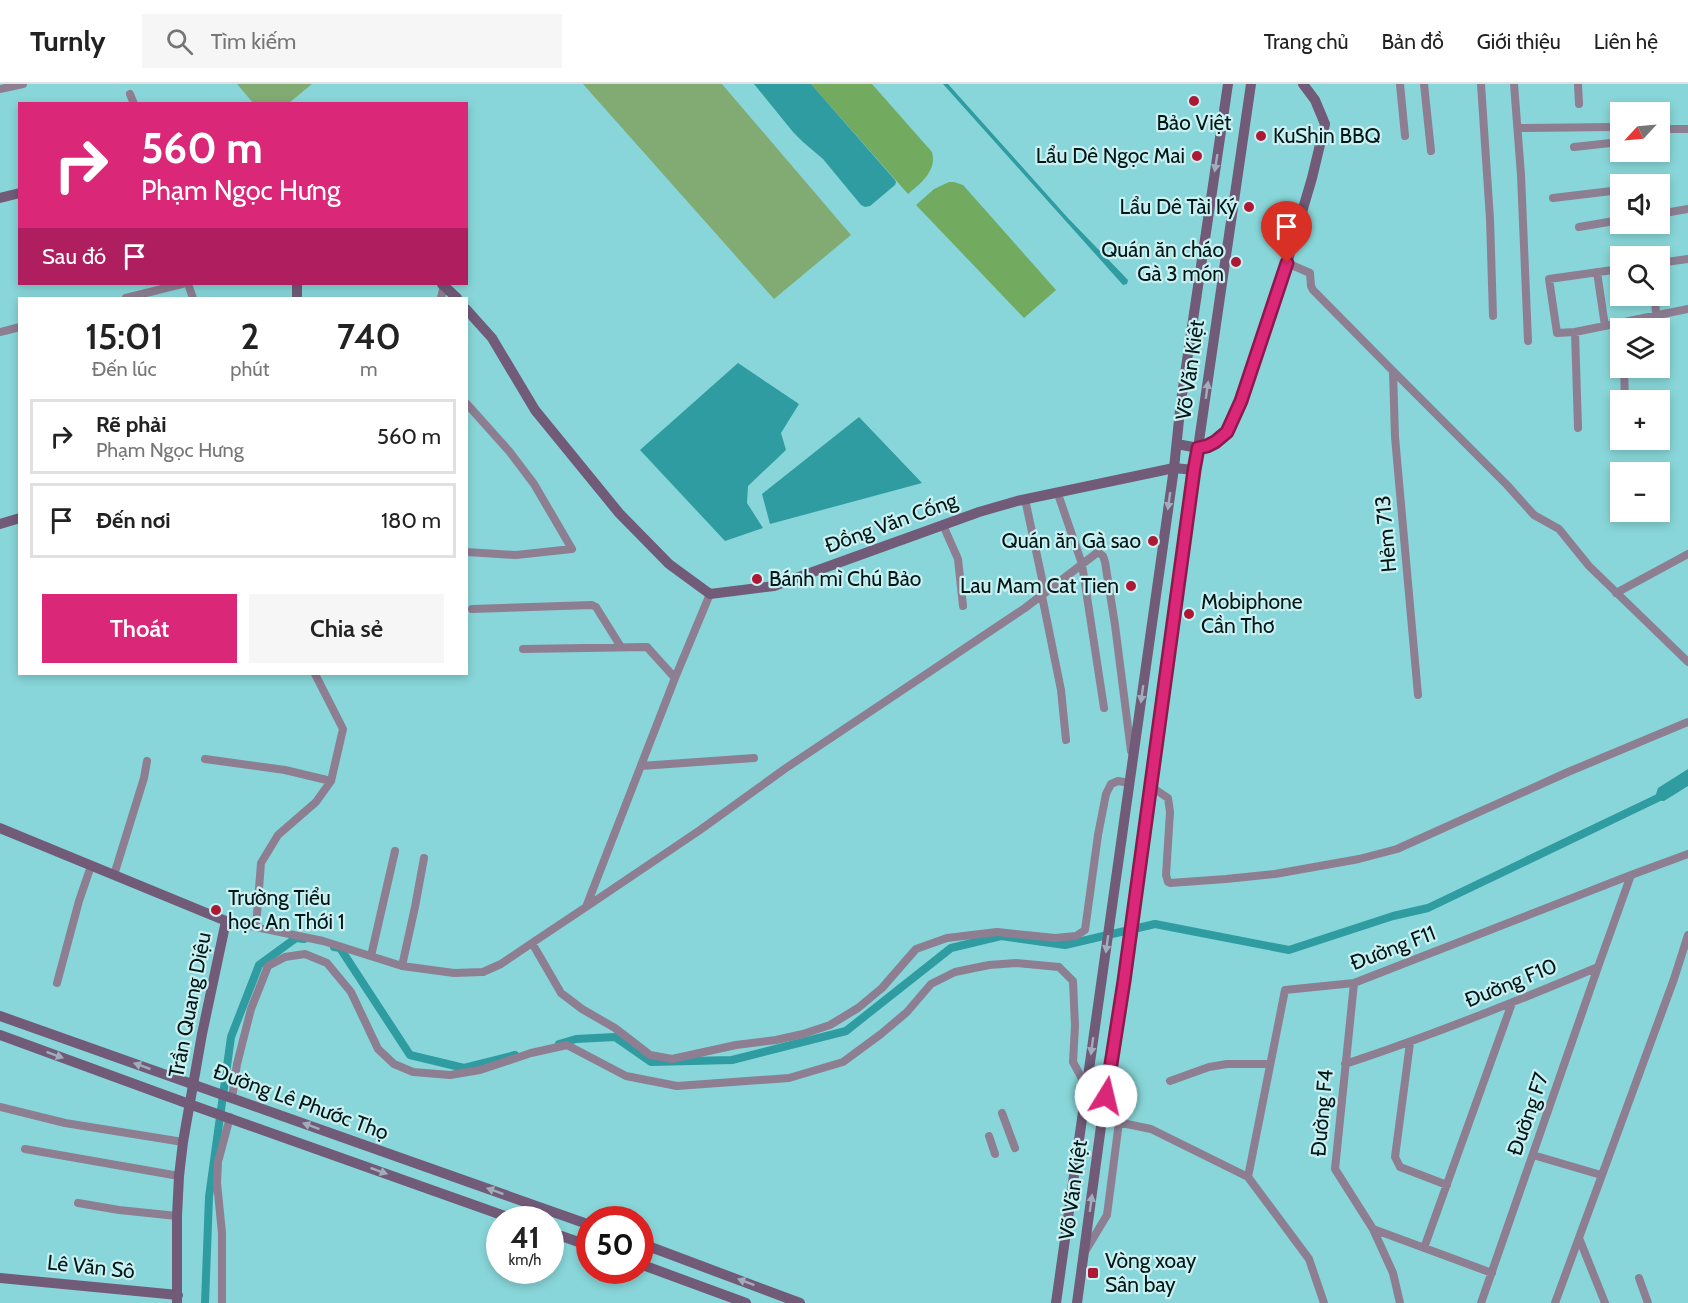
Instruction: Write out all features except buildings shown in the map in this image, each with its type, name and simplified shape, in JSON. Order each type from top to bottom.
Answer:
[{"type":"street","points":[[0,89],[23,84]]},
{"type":"street","name":"Võ Văn Kiệt","points":[[1055,1300],[1174,468],[1182,389],[1228,84]]},
{"type":"street","name":"Võ Văn Kiệt","points":[[1079,1301],[1102,1119],[1124,981],[1194,470],[1251,84]]},
{"type":"street","points":[[1177,444],[1198,448],[1215,442],[1227,432],[1241,401],[1287,263],[1325,124],[1315,100],[1303,84]]},
{"type":"street","points":[[1400,84],[1405,136]]},
{"type":"street","points":[[1424,84],[1431,151]]},
{"type":"street","points":[[1481,84],[1491,227],[1493,316]]},
{"type":"street","points":[[1514,84],[1523,197],[1528,341]]},
{"type":"street","points":[[1578,84],[1579,104]]},
{"type":"street","points":[[130,94],[133,102]]},
{"type":"street","points":[[1518,128],[1610,127]]},
{"type":"street","points":[[1670,129],[1688,129]]},
{"type":"street","points":[[1574,147],[1610,143]]},
{"type":"street","points":[[1553,198],[1610,191]]},
{"type":"street","points":[[0,198],[18,194]]},
{"type":"street","points":[[1670,212],[1688,209]]},
{"type":"street","points":[[1579,226],[1610,221]]},
{"type":"street","points":[[1670,261],[1688,259]]},
{"type":"street","points":[[1287,263],[1310,273],[1313,290],[1534,515],[1559,530],[1589,566],[1688,662]]},
{"type":"street","points":[[1610,270],[1550,279],[1557,333],[1610,326]]},
{"type":"street","points":[[1597,272],[1605,326]]},
{"type":"street","points":[[130,297],[178,285]]},
{"type":"street","points":[[444,285],[456,297]]},
{"type":"street","points":[[1656,306],[1656,315]]},
{"type":"street","points":[[1646,318],[1688,309]]},
{"type":"street","points":[[468,311],[492,338],[535,410],[619,513],[669,564],[710,594],[586,907]]},
{"type":"street","points":[[0,332],[18,328]]},
{"type":"street","points":[[1575,332],[1578,428]]},
{"type":"street","name":"Hẻm 713","points":[[1393,371],[1395,437],[1418,695]]},
{"type":"street","points":[[468,405],[509,451],[534,484],[573,549],[516,555],[468,552]]},
{"type":"street","name":"Đồng Văn Cống","points":[[710,594],[774,586],[979,512],[1025,500],[1174,468],[1194,470]]},
{"type":"street","points":[[1058,494],[1082,564],[1104,708]]},
{"type":"street","points":[[1025,500],[1061,690],[1066,740]]},
{"type":"street","points":[[0,524],[18,519]]},
{"type":"street","points":[[943,525],[958,559],[963,606]]},
{"type":"street","points":[[226,921],[323,941],[402,966],[454,973],[483,972],[501,964],[690,837],[804,755],[1043,594],[1098,552],[1103,556],[1105,562],[1133,761]]},
{"type":"street","points":[[1616,593],[1688,554]]},
{"type":"street","points":[[472,609],[592,605],[597,608],[621,647]]},
{"type":"street","points":[[523,649],[647,647],[675,678]]},
{"type":"street","points":[[256,927],[261,863],[278,835],[316,802],[331,781],[343,729],[316,675]]},
{"type":"street","points":[[1150,786],[1168,798],[1170,812],[1166,875],[1168,882],[1275,874],[1359,859],[1398,849],[1688,722]]},
{"type":"street","points":[[640,766],[754,758]]},
{"type":"street","points":[[205,759],[285,770],[331,781]]},
{"type":"street","points":[[114,875],[144,778],[147,761]]},
{"type":"street","points":[[532,942],[561,993],[582,1010],[615,1028],[650,1055],[672,1059],[803,1034],[830,1025],[858,1008],[882,988],[916,949],[947,938],[997,932],[1055,938],[1076,936],[1085,930],[1106,794],[1111,784],[1130,783]]},
{"type":"street","name":"Trần Quang Diệu","points":[[0,828],[226,921],[183,1142],[177,1216],[178,1299]]},
{"type":"street","points":[[370,956],[395,851]]},
{"type":"street","name":"Đường F11","points":[[1248,1177],[1285,990],[1354,983],[1688,855]]},
{"type":"street","points":[[402,966],[416,907],[424,858]]},
{"type":"street","points":[[57,983],[91,866]]},
{"type":"street","points":[[1598,967],[1631,875]]},
{"type":"street","points":[[1556,1303],[1688,935]]},
{"type":"street","points":[[231,1098],[251,1009],[268,966],[285,957],[305,954],[327,963],[351,992],[378,1049],[394,1064],[413,1072],[450,1075],[480,1070],[531,1053],[567,1045],[626,1076],[677,1086],[789,1078],[843,1062],[908,1012],[932,984],[955,972],[988,965],[1016,963],[1059,967],[1073,981],[1075,1026],[1073,1062],[1086,1087]]},
{"type":"street","name":"Đường F10","points":[[1345,1064],[1410,1043],[1598,967]]},
{"type":"street","name":"Đường F7","points":[[1481,1303],[1598,967]]},
{"type":"street","name":"Đường F4","points":[[1354,983],[1335,1169],[1373,1230],[1393,1273],[1400,1303]]},
{"type":"street","points":[[1424,1248],[1512,1003]]},
{"type":"street","name":"Đường Lê Phước Thọ","points":[[0,1016],[576,1220]]},
{"type":"street","name":"Đường Lê Phước Thọ","points":[[0,1035],[486,1209]]},
{"type":"street","points":[[1410,1043],[1395,1157],[1400,1167],[1447,1185]]},
{"type":"street","points":[[1170,1081],[1209,1067],[1227,1064],[1270,1064]]},
{"type":"street","points":[[0,1107],[65,1123],[183,1142]]},
{"type":"street","points":[[1002,1113],[1014,1148]]},
{"type":"street","points":[[222,1303],[222,1233],[217,1183],[218,1162],[227,1117]]},
{"type":"street","points":[[1102,1119],[1151,1129],[1248,1177],[1309,1258],[1323,1303]]},
{"type":"street","points":[[1084,1254],[1107,1215],[1119,1122]]},
{"type":"street","points":[[989,1136],[995,1154]]},
{"type":"street","points":[[25,1149],[179,1176]]},
{"type":"street","points":[[1533,1155],[1601,1175]]},
{"type":"street","points":[[78,1203],[177,1216]]},
{"type":"street","points":[[1373,1230],[1492,1273]]},
{"type":"street","points":[[1579,1238],[1605,1303]]},
{"type":"street","points":[[654,1248],[800,1303]]},
{"type":"street","points":[[654,1269],[746,1303]]},
{"type":"street","name":"Lê Văn Sô","points":[[0,1278],[178,1299]]},
{"type":"street","points":[[1639,1278],[1648,1303]]},
{"type":"green space","points":[[237,84],[312,84],[290,102],[252,102]]},
{"type":"green space","points":[[583,84],[722,84],[851,235],[774,299]]},
{"type":"green space","points":[[811,84],[872,84],[932,152],[932,165],[927,176],[908,194]]},
{"type":"green space","points":[[949,182],[963,185],[1056,290],[1024,318],[916,205],[934,189]]},
{"type":"water","points":[[754,84],[811,84],[895,180],[895,185],[870,206],[861,205],[823,159],[793,132]]},
{"type":"water","points":[[943,84],[948,84],[1067,217],[1128,280],[1127,284],[1123,285]]},
{"type":"water","points":[[738,363],[799,404],[781,433],[786,450],[748,486],[747,503],[763,528],[725,541],[640,450]]},
{"type":"water","points":[[859,417],[922,483],[770,524],[762,494]]},
{"type":"water","points":[[1688,769],[1688,786],[1664,801],[1654,800],[1658,788]]},
{"type":"waterway","points":[[559,1044],[576,1039],[615,1037],[651,1062],[732,1060],[846,1031],[951,948],[1001,936],[1065,945],[1155,924],[1289,950],[1393,916],[1428,908],[1664,795]]},
{"type":"waterway","points":[[205,1303],[209,1197],[231,1037],[259,965],[296,938],[304,939]]},
{"type":"waterway","points":[[334,947],[340,948],[410,1055],[464,1068],[515,1055]]},
{"type":"place","name":"Bảo Việt","points":[[1194,101]]},
{"type":"place","name":"KuShin BBQ","points":[[1261,136]]},
{"type":"place","name":"Lẩu Dê Ngọc Mai","points":[[1197,156]]},
{"type":"place","name":"Lẩu Dê Tài Ký","points":[[1249,207]]},
{"type":"place","name":"Quán ăn cháo Gà 3 món","points":[[1236,262]]},
{"type":"place","name":"Quán ăn Gà sao","points":[[1153,541]]},
{"type":"place","name":"Bánh mì Chú Bảo","points":[[757,579]]},
{"type":"place","name":"Lau Mam Cat Tien","points":[[1131,586]]},
{"type":"place","name":"Mobiphone Cần Thơ","points":[[1189,614]]},
{"type":"place","name":"Trường Tiểu học An Thới 1","points":[[216,910]]},
{"type":"place","name":"Vòng xoay Sân bay","points":[[1093,1273]]},
{"type":"route","points":[[1106,1096],[1198,448],[1215,442],[1227,432],[1241,401],[1287,263]]}]
